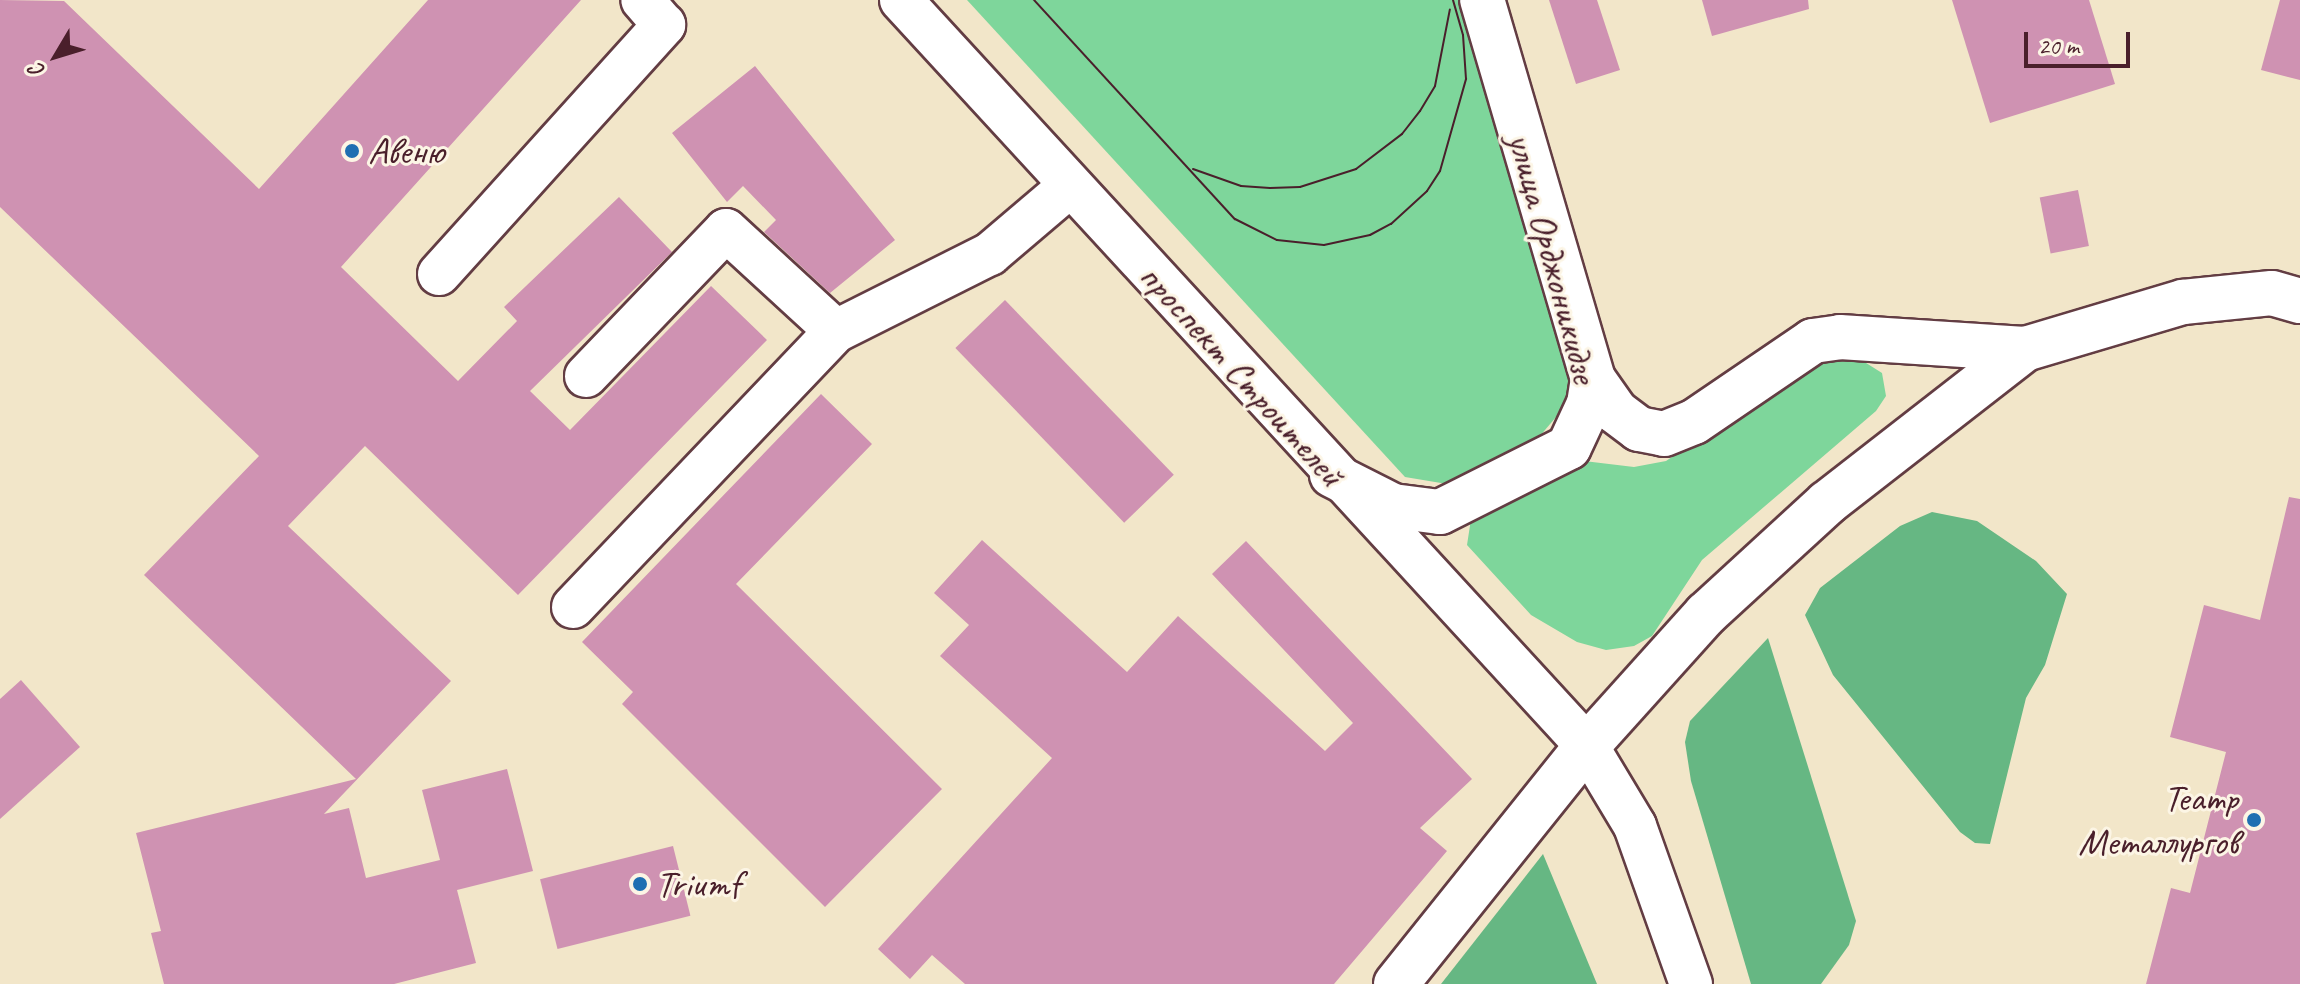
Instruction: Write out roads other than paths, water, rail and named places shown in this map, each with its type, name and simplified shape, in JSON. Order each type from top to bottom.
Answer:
[{"type":"main road","name":"улица Орджоникидзе","points":[[1332,475],[1393,506],[1440,512],[1569,447],[1585,416],[1593,379],[1482,0]]},
{"type":"main road","points":[[1593,379],[1615,411],[1639,429],[1664,434],[1694,422],[1813,341],[1840,337],[2025,349],[2183,302],[2272,293],[2300,301]]},
{"type":"main road","points":[[1396,984],[1587,746],[1706,614],[1816,513],[2025,349]]},
{"type":"street","points":[[439,274],[664,25],[642,0]]},
{"type":"street","name":"проспект Строителей","points":[[901,0],[1332,475],[1587,746],[1635,826],[1691,984]]},
{"type":"street","points":[[573,607],[836,331],[990,254],[1070,186]]},
{"type":"street","points":[[586,376],[726,230],[836,331]]},
{"type":"tram line","points":[[1034,0],[1235,219],[1277,240],[1324,245],[1370,235],[1391,224],[1427,191],[1440,171],[1466,79],[1463,35],[1453,0]]},
{"type":"tram line","points":[[1193,169],[1241,186],[1270,188],[1300,187],[1356,169],[1402,134],[1435,86],[1450,9]]},
{"type":"place","name":"Авеню","points":[[352,151]]},
{"type":"place","name":"Театр Металлургов","points":[[2254,820]]},
{"type":"place","name":"Triumf","points":[[640,884]]}]
